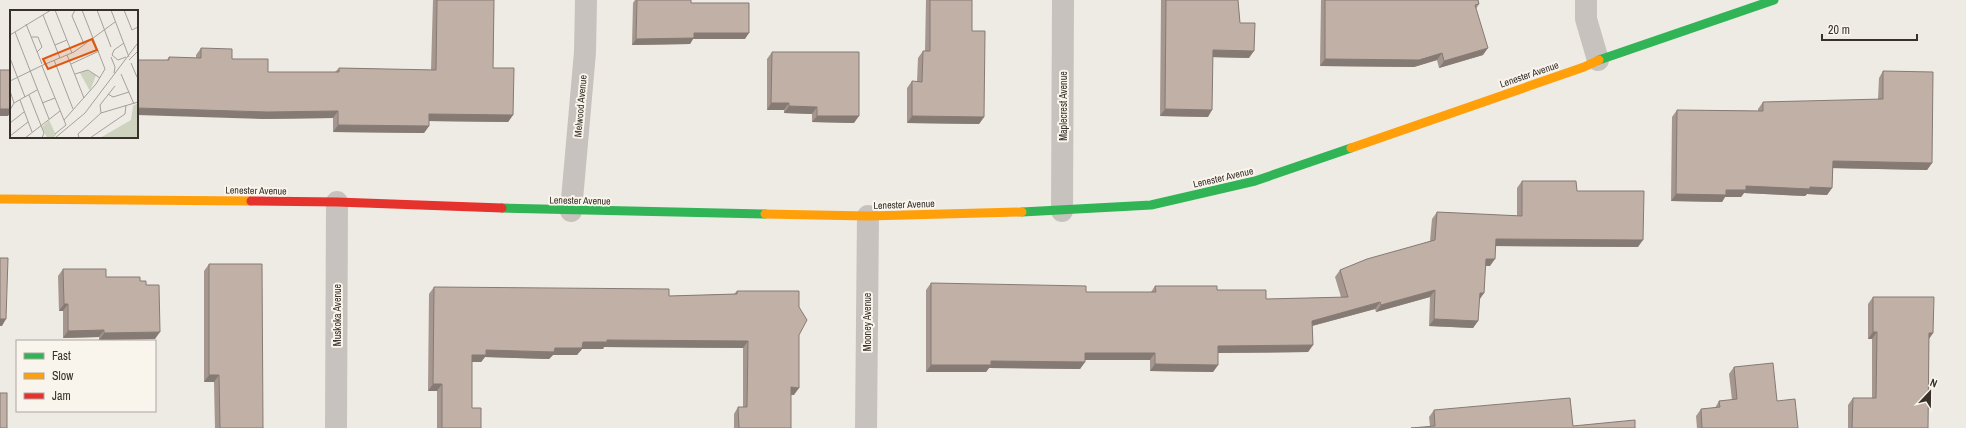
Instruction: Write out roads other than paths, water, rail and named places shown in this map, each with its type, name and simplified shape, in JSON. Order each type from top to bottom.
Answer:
[{"type":"street","name":"Melwood Avenue","points":[[571,211],[585,52],[586,0]]},
{"type":"street","name":"Maplecrest Avenue","points":[[1062,211],[1063,0]]},
{"type":"street","points":[[1586,0],[1586,19],[1598,60]]},
{"type":"street","name":"Lenester Avenue","points":[[0,199],[337,202],[571,211],[868,216],[1062,211],[1151,205],[1255,181],[1598,60],[1774,0]]},
{"type":"street","name":"Muskoka Avenue","points":[[336,428],[337,202]]},
{"type":"street","name":"Mooney Avenue","points":[[866,428],[868,216]]}]
